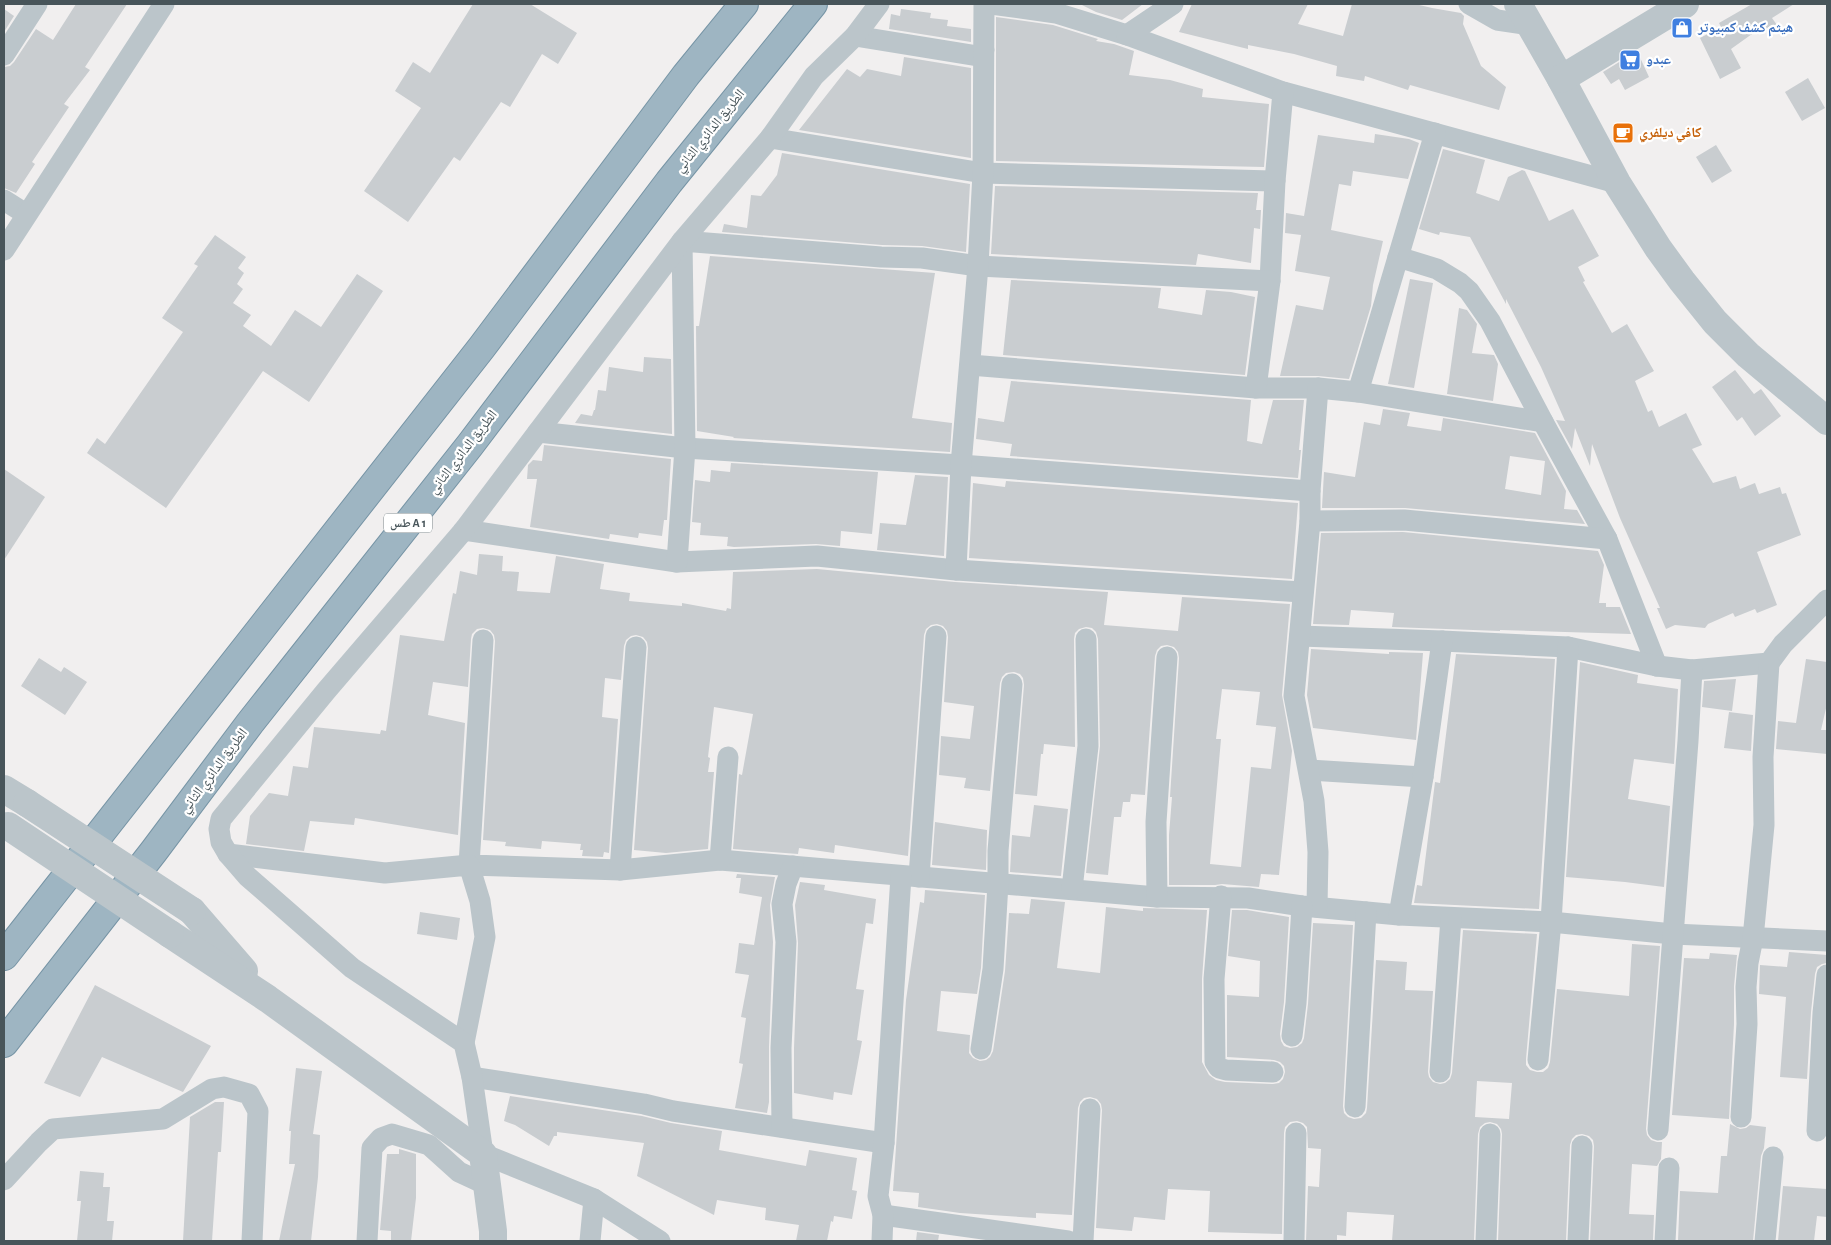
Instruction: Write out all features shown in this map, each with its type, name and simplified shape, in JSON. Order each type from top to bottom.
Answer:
[{"type":"highway","points":[[4,956],[482,348],[686,75],[744,4]]},
{"type":"highway","name":"الطريق الدائري الثاني","points":[[4,1043],[154,851],[250,723],[470,445],[669,182],[813,4]]},
{"type":"street","points":[[4,55],[37,4]]},
{"type":"street","points":[[4,250],[164,4]]},
{"type":"street","points":[[464,1043],[352,968],[247,876],[228,854],[221,842],[219,829],[221,819],[326,691],[464,530],[682,241],[770,138],[814,76],[855,36],[879,4]]},
{"type":"street","points":[[956,570],[961,465],[978,266],[983,173],[984,4]]},
{"type":"street","points":[[991,4],[1056,13],[1126,35],[1283,92],[1617,183]]},
{"type":"street","points":[[1126,35],[1173,4]]},
{"type":"street","points":[[1469,4],[1497,20],[1524,14],[1617,183],[1658,248],[1682,281],[1715,322],[1748,355],[1827,421]]},
{"type":"street","points":[[1561,79],[1685,4]]},
{"type":"street","points":[[855,36],[978,56],[984,50]]},
{"type":"street","points":[[1256,388],[1270,281],[1275,181],[1283,92]]},
{"type":"street","points":[[1358,392],[1435,134]]},
{"type":"street","points":[[770,138],[983,173],[1275,181]]},
{"type":"street","points":[[4,200],[26,214]]},
{"type":"street","points":[[682,241],[881,257],[922,258],[978,266],[1270,281]]},
{"type":"street","points":[[677,562],[685,448],[682,241]]},
{"type":"street","points":[[1398,257],[1437,269],[1460,283],[1469,291],[1490,322],[1607,539],[1656,666]]},
{"type":"street","points":[[970,365],[1256,388],[1318,388],[1358,392],[1543,422]]},
{"type":"street","points":[[1292,1036],[1318,852],[1317,824],[1309,770],[1294,696],[1302,592],[1310,521],[1310,491],[1318,388]]},
{"type":"street","points":[[538,432],[685,448],[961,465],[1310,491]]},
{"type":"street","points":[[1310,521],[1404,520],[1607,539]]},
{"type":"street","points":[[464,530],[677,562],[818,556],[956,570],[1302,592]]},
{"type":"street","points":[[1740,1117],[1748,1024],[1746,987],[1753,938],[1764,825],[1763,757],[1769,663],[1783,644],[1827,600]]},
{"type":"street","points":[[882,1241],[883,1215],[878,1196],[936,636]]},
{"type":"street","points":[[1300,636],[1568,647],[1656,666],[1692,670],[1769,663]]},
{"type":"street","points":[[1072,889],[1088,746],[1086,639]]},
{"type":"street","points":[[483,640],[469,864],[480,901],[485,937],[464,1043],[472,1077],[483,1154],[493,1232],[492,1241]]},
{"type":"street","points":[[1399,915],[1423,777],[1442,641]]},
{"type":"street","points":[[620,870],[636,647]]},
{"type":"street","points":[[1538,1060],[1551,922],[1568,647]]},
{"type":"street","points":[[1157,897],[1156,822],[1167,657]]},
{"type":"street","points":[[1658,1130],[1692,670]]},
{"type":"street","points":[[982,1049],[993,969],[998,852],[1012,684]]},
{"type":"street","points":[[720,860],[728,757]]},
{"type":"street","points":[[1309,770],[1423,777]]},
{"type":"street","points":[[4,789],[192,911],[268,998]]},
{"type":"street","points":[[6,825],[268,998],[483,1154],[594,1199],[660,1241]]},
{"type":"street","points":[[228,854],[385,873],[469,864],[620,870],[720,860],[1157,897],[1221,896],[1248,898],[1309,907],[1399,915],[1551,922],[1673,934],[1827,941]]},
{"type":"street","points":[[782,1127],[781,1048],[786,942],[782,904],[786,884],[793,866]]},
{"type":"street","points":[[1221,896],[1214,978],[1215,1062],[1218,1068],[1226,1070],[1273,1072]]},
{"type":"street","points":[[1355,1107],[1366,912]]},
{"type":"street","points":[[1440,1072],[1451,918]]},
{"type":"street","points":[[1817,1131],[1822,1013],[1827,975]]},
{"type":"street","points":[[472,1077],[884,1143]]},
{"type":"street","points":[[4,1180],[38,1142],[53,1130],[163,1119],[212,1088],[224,1087],[249,1094],[258,1111],[252,1241]]},
{"type":"street","points":[[1084,1241],[1090,1109]]},
{"type":"street","points":[[1294,1241],[1296,1133]]},
{"type":"street","points":[[367,1241],[372,1148],[381,1138],[392,1134],[429,1144],[460,1172],[487,1184]]},
{"type":"street","points":[[1486,1241],[1490,1134]]},
{"type":"street","points":[[1578,1241],[1582,1146]]},
{"type":"street","points":[[1765,1241],[1773,1156]]},
{"type":"street","points":[[1665,1241],[1669,1168]]},
{"type":"street","points":[[590,1241],[594,1199]]},
{"type":"street","points":[[883,1215],[1068,1241]]},
{"type":"building","points":[[76,4],[127,4],[85,67],[90,70],[64,104],[69,107],[32,162],[35,164],[16,193],[4,188],[4,67],[10,66],[14,62],[36,29],[53,40]]},
{"type":"building","points":[[473,4],[530,4],[577,33],[558,64],[542,54],[510,107],[501,102],[460,161],[454,157],[408,222],[364,191],[421,108],[395,91],[413,62],[430,73]]},
{"type":"building","points":[[1080,4],[1143,4],[1122,20],[1096,12]]},
{"type":"building","points":[[1192,4],[1308,4],[1298,24],[1343,36],[1352,4],[1415,4],[1461,13],[1464,16],[1463,24],[1481,66],[1506,87],[1499,110],[1410,85],[1408,90],[1365,76],[1364,81],[1336,76],[1337,66],[1294,54],[1248,45],[1248,49],[1179,32]]},
{"type":"building","points":[[1752,4],[1794,4],[1772,18],[1777,25],[1762,34],[1759,29],[1731,49],[1741,68],[1720,79],[1700,38],[1721,27],[1719,23]]},
{"type":"building","points":[[4,9],[14,16],[4,32]]},
{"type":"building","points":[[901,9],[931,13],[930,18],[948,20],[947,26],[971,29],[971,42],[889,29],[891,14],[900,16]]},
{"type":"building","points":[[996,17],[1053,25],[1098,39],[1096,41],[1114,44],[1134,51],[1129,75],[1170,80],[1203,89],[1202,97],[1269,104],[1264,167],[996,161]]},
{"type":"building","points":[[1637,51],[1649,77],[1625,90],[1619,79],[1611,84],[1603,72]]},
{"type":"building","points":[[904,57],[971,68],[971,158],[799,130],[847,69],[860,77],[867,69],[901,76]]},
{"type":"building","points":[[1808,78],[1825,108],[1802,121],[1785,92]]},
{"type":"building","points":[[1375,134],[1409,139],[1419,143],[1408,179],[1353,171],[1351,186],[1339,184],[1331,230],[1383,241],[1373,285],[1371,306],[1349,379],[1318,376],[1280,376],[1296,305],[1323,310],[1330,277],[1295,271],[1301,235],[1285,233],[1286,213],[1304,216],[1318,135],[1374,143]]},
{"type":"building","points":[[1716,145],[1732,171],[1712,183],[1696,157]]},
{"type":"building","points":[[1443,149],[1485,160],[1476,193],[1499,201],[1508,177],[1522,170],[1525,171],[1549,221],[1573,209],[1599,256],[1578,267],[1585,281],[1583,282],[1612,333],[1627,324],[1654,371],[1635,381],[1648,412],[1652,410],[1659,427],[1686,413],[1702,445],[1692,449],[1713,483],[1736,476],[1740,489],[1755,483],[1759,494],[1780,487],[1782,494],[1786,493],[1801,535],[1757,552],[1777,605],[1757,613],[1755,609],[1735,617],[1733,613],[1708,624],[1705,628],[1675,625],[1666,629],[1657,608],[1660,608],[1620,518],[1592,444],[1590,466],[1575,428],[1572,449],[1556,420],[1565,421],[1541,367],[1506,299],[1506,304],[1470,237],[1440,232],[1439,235],[1419,229]]},
{"type":"building","points":[[782,153],[970,184],[966,252],[922,246],[882,245],[722,232],[724,224],[747,228],[751,195],[761,196],[777,175]]},
{"type":"building","points":[[995,186],[1258,193],[1256,210],[1261,210],[1260,229],[1254,228],[1251,263],[1198,254],[1196,265],[991,254]]},
{"type":"building","points":[[215,235],[246,257],[238,268],[244,273],[237,284],[243,289],[233,303],[251,315],[243,326],[271,346],[295,310],[321,327],[357,274],[383,291],[309,402],[263,371],[166,508],[87,453],[97,438],[105,444],[183,332],[162,318],[198,266],[194,264]]},
{"type":"building","points":[[710,256],[935,273],[912,418],[952,423],[950,452],[733,438],[697,431],[696,326],[699,326]]},
{"type":"building","points":[[1410,279],[1433,283],[1414,388],[1388,384]]},
{"type":"building","points":[[1011,280],[1161,288],[1158,308],[1202,315],[1206,290],[1231,292],[1255,297],[1245,375],[1003,355]]},
{"type":"building","points":[[1459,308],[1467,310],[1477,324],[1472,353],[1494,355],[1498,364],[1493,401],[1447,394]]},
{"type":"building","points":[[644,357],[671,359],[672,434],[575,423],[581,414],[592,416],[595,410],[598,390],[606,391],[609,367],[643,372]]},
{"type":"building","points":[[1735,370],[1754,394],[1761,389],[1781,416],[1755,436],[1742,417],[1737,421],[1712,387]]},
{"type":"building","points":[[1011,381],[1251,400],[1247,441],[1262,444],[1273,400],[1304,400],[1298,478],[1010,456],[1012,444],[976,439],[978,418],[1004,422]]},
{"type":"building","points":[[1383,409],[1410,413],[1407,426],[1441,431],[1443,418],[1535,433],[1566,491],[1564,509],[1577,510],[1585,524],[1405,508],[1322,508],[1324,472],[1355,477],[1364,422],[1380,425]],"holes":[[[1510,456],[1545,461],[1541,495],[1505,489]]]},
{"type":"building","points":[[544,445],[671,459],[667,520],[664,520],[662,536],[639,533],[638,538],[610,534],[609,539],[530,527],[537,479],[527,479],[528,465],[533,460],[542,461]]},
{"type":"building","points":[[731,463],[878,472],[872,534],[841,531],[840,546],[816,544],[734,547],[727,546],[728,537],[700,535],[701,523],[692,522],[695,480],[710,482],[711,470],[730,472]]},
{"type":"building","points":[[4,469],[45,497],[4,560]]},
{"type":"building","points":[[915,475],[948,477],[944,556],[877,550],[880,523],[906,525]]},
{"type":"building","points":[[1006,481],[1298,503],[1292,579],[969,558],[973,483],[1005,487]]},
{"type":"building","points":[[1403,532],[1598,551],[1604,565],[1599,603],[1606,603],[1606,607],[1620,607],[1631,634],[1392,627],[1394,613],[1351,610],[1349,625],[1313,624],[1321,533]]},
{"type":"building","points":[[479,554],[503,556],[502,571],[519,572],[517,591],[550,593],[556,556],[604,564],[600,589],[630,593],[629,601],[682,606],[682,603],[726,611],[727,608],[731,609],[733,572],[817,569],[955,582],[1108,592],[1104,625],[1178,631],[1182,597],[1290,604],[1282,695],[1292,751],[1279,875],[1261,874],[1259,887],[1222,884],[1169,885],[1169,835],[1172,797],[1170,797],[1179,658],[1178,652],[1174,647],[1167,645],[1161,646],[1155,656],[1145,795],[1131,794],[1130,802],[1123,802],[1121,817],[1114,817],[1108,875],[1086,873],[1100,746],[1098,639],[1096,632],[1092,628],[1086,627],[1079,629],[1075,633],[1074,639],[1075,747],[1044,744],[1043,754],[1041,754],[1037,796],[1015,794],[1024,685],[1020,674],[1014,672],[1006,673],[1000,683],[990,791],[964,788],[966,778],[939,775],[941,736],[970,739],[974,706],[944,702],[947,631],[943,626],[937,624],[931,625],[926,629],[924,635],[908,856],[835,845],[834,853],[799,848],[798,854],[733,849],[739,774],[742,775],[753,714],[714,707],[708,757],[710,758],[708,772],[714,772],[708,849],[666,853],[634,850],[648,648],[647,642],[643,637],[636,635],[626,640],[624,646],[621,680],[605,678],[602,717],[618,719],[609,853],[604,852],[603,857],[582,856],[581,844],[542,841],[541,849],[505,846],[506,842],[483,840],[495,641],[494,635],[490,630],[483,628],[477,629],[472,634],[468,687],[433,682],[428,715],[465,723],[458,835],[355,818],[354,825],[310,821],[304,851],[246,844],[250,816],[269,793],[288,796],[293,766],[308,768],[314,727],[380,734],[381,730],[386,731],[400,635],[444,641],[453,593],[456,594],[460,571],[477,575]],"holes":[[[1222,689],[1260,692],[1256,725],[1276,727],[1271,769],[1251,767],[1241,867],[1210,864],[1221,739],[1216,739]]]},
{"type":"building","points":[[1311,649],[1389,654],[1389,652],[1423,653],[1416,740],[1313,728],[1307,695]]},
{"type":"building","points":[[1456,654],[1555,659],[1539,909],[1414,903],[1417,885],[1422,886],[1435,782],[1440,783]]},
{"type":"building","points":[[39,658],[61,672],[64,667],[87,682],[65,715],[21,686]]},
{"type":"building","points":[[1806,659],[1827,662],[1827,704],[1821,730],[1827,730],[1827,754],[1776,749],[1778,721],[1796,723]]},
{"type":"building","points":[[1580,662],[1638,675],[1637,683],[1678,689],[1674,764],[1634,759],[1628,799],[1670,806],[1664,887],[1566,877]]},
{"type":"building","points":[[1736,679],[1732,711],[1702,707],[1704,681]]},
{"type":"building","points":[[1729,712],[1753,715],[1751,751],[1724,748]]},
{"type":"building","points":[[1034,805],[1068,809],[1061,876],[1010,872],[1012,835],[1030,837]]},
{"type":"building","points":[[935,822],[987,830],[986,870],[932,865]]},
{"type":"building","points":[[737,874],[775,877],[770,905],[773,942],[769,1102],[767,1113],[735,1108],[743,1064],[739,1063],[746,1018],[741,1017],[749,975],[735,973],[739,943],[754,945],[762,897],[739,893],[741,878],[736,878]]},
{"type":"building","points":[[800,882],[825,885],[824,890],[876,899],[873,924],[866,923],[856,989],[864,990],[857,1040],[862,1041],[852,1095],[834,1092],[833,1100],[794,1093],[798,943],[795,905]]},
{"type":"building","points":[[925,890],[985,895],[981,968],[977,994],[941,991],[937,1031],[970,1035],[969,1053],[973,1058],[980,1061],[990,1057],[993,1051],[1005,971],[1009,913],[1029,914],[1031,899],[1065,902],[1057,968],[1100,973],[1106,907],[1143,911],[1143,908],[1207,910],[1202,979],[1202,1062],[1209,1075],[1216,1080],[1225,1082],[1279,1083],[1283,1079],[1285,1072],[1284,1066],[1274,1060],[1227,1057],[1227,995],[1259,997],[1260,961],[1228,956],[1232,910],[1247,910],[1289,917],[1284,1002],[1280,1034],[1284,1046],[1290,1048],[1297,1047],[1304,1038],[1313,923],[1353,925],[1343,1106],[1344,1113],[1354,1119],[1361,1118],[1366,1113],[1367,1108],[1376,960],[1407,962],[1405,990],[1433,991],[1428,1072],[1433,1082],[1440,1084],[1450,1079],[1452,1073],[1463,930],[1537,934],[1526,1065],[1530,1070],[1537,1072],[1543,1072],[1548,1068],[1550,1062],[1557,989],[1629,996],[1632,944],[1660,946],[1646,1129],[1647,1135],[1651,1140],[1662,1142],[1661,1159],[1657,1166],[1632,1164],[1629,1214],[1654,1215],[1653,1241],[1590,1241],[1594,1146],[1593,1140],[1589,1136],[1582,1134],[1576,1135],[1570,1145],[1566,1241],[1498,1241],[1502,1134],[1497,1124],[1490,1122],[1480,1127],[1478,1134],[1474,1241],[1392,1241],[1394,1215],[1347,1212],[1346,1236],[1337,1235],[1337,1241],[1306,1241],[1308,1186],[1319,1187],[1321,1149],[1308,1148],[1307,1127],[1297,1121],[1290,1122],[1285,1127],[1284,1133],[1282,1234],[1208,1232],[1210,1191],[1168,1189],[1165,1220],[1134,1217],[1132,1231],[1096,1228],[1102,1110],[1101,1104],[1097,1099],[1090,1097],[1084,1098],[1078,1108],[1072,1215],[1036,1213],[1036,1218],[960,1213],[918,1207],[919,1193],[893,1191],[906,1000],[920,902],[924,903]],"holes":[[[1477,1081],[1512,1083],[1509,1119],[1475,1117]]]},
{"type":"building","points":[[420,912],[460,918],[457,940],[417,934]]},
{"type":"building","points":[[1789,952],[1827,955],[1827,963],[1817,967],[1815,974],[1807,1079],[1780,1077],[1786,997],[1759,994],[1760,965],[1787,967]]},
{"type":"building","points":[[1710,953],[1737,955],[1729,1119],[1672,1115],[1684,958],[1709,959]]},
{"type":"building","points":[[95,985],[211,1046],[183,1092],[102,1057],[80,1097],[44,1083]]},
{"type":"building","points":[[296,1068],[322,1071],[313,1134],[320,1135],[318,1177],[311,1241],[279,1241],[295,1164],[289,1164],[291,1131],[289,1131]]},
{"type":"building","points":[[510,1096],[642,1116],[671,1123],[722,1131],[719,1150],[806,1166],[809,1150],[857,1158],[852,1190],[857,1191],[852,1219],[834,1216],[833,1222],[831,1221],[827,1241],[796,1241],[799,1225],[765,1220],[766,1208],[717,1200],[714,1215],[637,1176],[644,1143],[557,1132],[557,1136],[554,1136],[549,1146],[515,1125],[504,1121]]},
{"type":"building","points":[[215,1102],[224,1102],[221,1152],[218,1152],[212,1241],[183,1241],[190,1117]]},
{"type":"building","points":[[1730,1124],[1740,1129],[1750,1125],[1766,1127],[1764,1148],[1761,1156],[1753,1241],[1678,1241],[1680,1191],[1718,1193],[1721,1156],[1727,1156]]},
{"type":"building","points":[[399,1149],[416,1154],[416,1198],[411,1241],[391,1241],[391,1231],[380,1230],[387,1154],[399,1154]]},
{"type":"building","points":[[80,1171],[104,1173],[103,1187],[110,1187],[107,1221],[114,1221],[112,1241],[77,1241],[81,1201],[77,1201]]},
{"type":"building","points":[[1783,1186],[1827,1189],[1827,1217],[1817,1216],[1814,1241],[1778,1241]]},
{"type":"building","points":[[917,1232],[939,1235],[938,1241],[916,1241]]},
{"type":"place","name":"هيثم كشف كمبيوتر","points":[[1682,28]]},
{"type":"place","name":"عبدو","points":[[1630,60]]},
{"type":"place","name":"كافي ديلفري","points":[[1623,133]]}]
